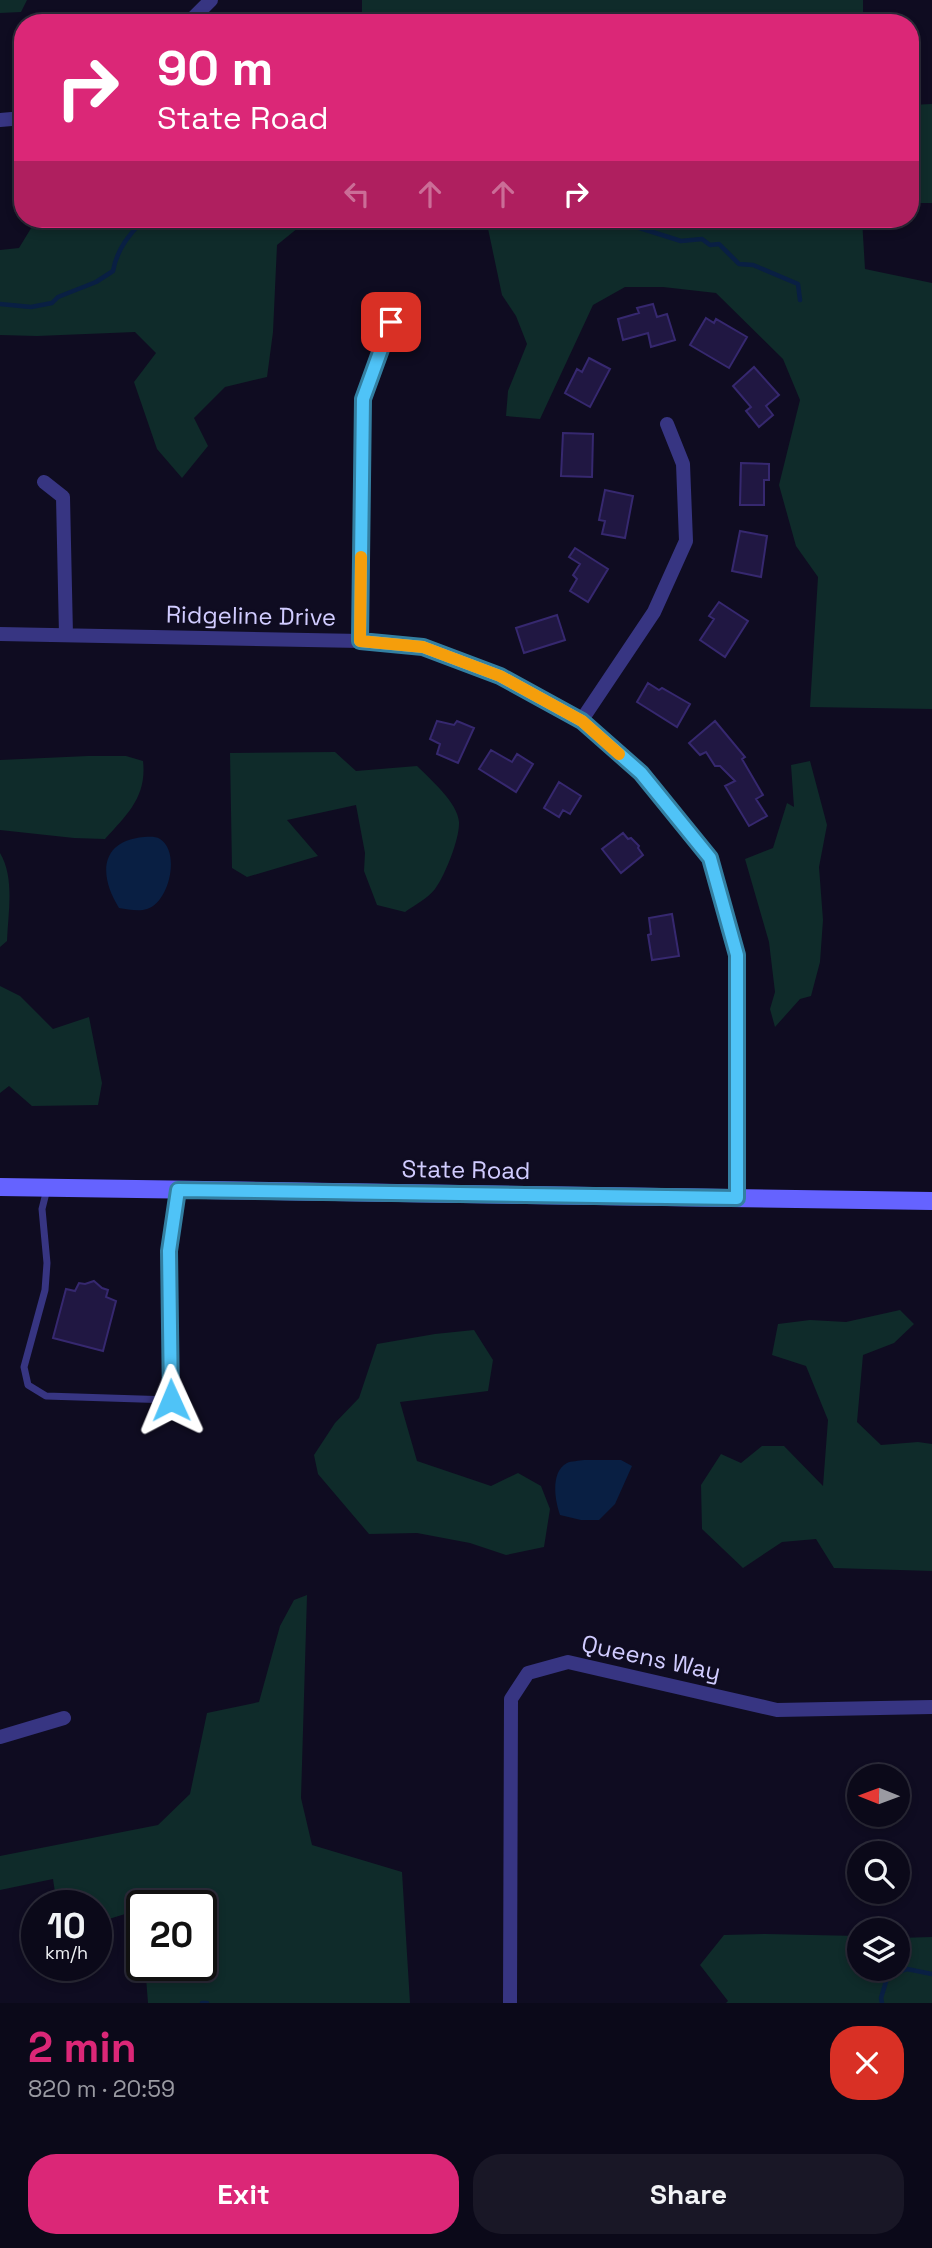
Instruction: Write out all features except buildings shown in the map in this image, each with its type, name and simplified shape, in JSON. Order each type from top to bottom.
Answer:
[{"type":"main road","name":"State Road","points":[[0,1187],[932,1201]]},
{"type":"street","points":[[197,14],[211,0]]},
{"type":"street","points":[[360,641],[363,399],[391,322]]},
{"type":"street","points":[[582,721],[654,612],[686,541],[683,464],[667,424]]},
{"type":"street","points":[[44,482],[63,497],[66,635]]},
{"type":"street","name":"Ridgeline Drive","points":[[0,634],[360,641],[423,647],[500,676],[582,721],[641,773],[710,858],[737,955],[737,1198]]},
{"type":"street","name":"Queens Way","points":[[510,2003],[511,1699],[528,1673],[568,1662],[777,1710],[932,1707]]},
{"type":"street","points":[[0,1737],[64,1718]]},
{"type":"lane","points":[[47,1188],[42,1209],[47,1263],[45,1290],[24,1367],[28,1385],[46,1396],[171,1400],[169,1251],[178,1190]]},
{"type":"green space","points":[[0,0],[27,0],[21,12],[0,13]]},
{"type":"green space","points":[[362,0],[863,0],[863,14],[362,14]]},
{"type":"green space","points":[[932,104],[932,203],[919,203],[919,105]]},
{"type":"green space","points":[[31,228],[298,228],[277,245],[273,332],[267,377],[225,387],[194,418],[208,446],[182,478],[157,449],[134,382],[156,353],[135,332],[0,335],[0,250],[19,248]]},
{"type":"green space","points":[[488,228],[863,228],[865,269],[932,283],[932,709],[810,707],[818,577],[796,546],[779,485],[800,400],[783,359],[716,293],[663,287],[625,287],[593,305],[540,419],[506,416],[508,391],[527,344],[516,316],[502,295]]},
{"type":"green space","points":[[335,752],[356,771],[417,766],[454,807],[459,829],[443,875],[429,895],[405,912],[377,905],[364,871],[365,853],[356,805],[287,820],[318,856],[247,877],[232,868],[230,753]]},
{"type":"green space","points":[[126,756],[143,761],[139,794],[128,813],[105,839],[0,830],[0,760]]},
{"type":"green space","points":[[810,761],[827,825],[819,867],[823,920],[820,962],[811,996],[800,999],[775,1027],[770,1009],[775,992],[769,942],[745,859],[773,848],[787,803],[794,807],[791,765]]},
{"type":"green space","points":[[0,853],[8,873],[10,896],[7,941],[0,947]]},
{"type":"green space","points":[[0,986],[20,996],[53,1029],[89,1017],[102,1083],[98,1105],[32,1106],[9,1086],[0,1093]]},
{"type":"green space","points":[[900,1310],[914,1324],[894,1343],[863,1355],[857,1422],[881,1445],[918,1442],[932,1444],[932,1571],[834,1568],[816,1539],[782,1542],[743,1568],[702,1529],[701,1485],[721,1454],[741,1463],[762,1446],[784,1446],[823,1486],[828,1420],[806,1366],[772,1355],[778,1324],[810,1320],[846,1322]]},
{"type":"green space","points":[[474,1330],[493,1360],[488,1391],[400,1402],[417,1461],[491,1486],[518,1473],[541,1486],[550,1509],[544,1547],[506,1555],[470,1543],[417,1533],[369,1534],[318,1474],[314,1455],[335,1423],[359,1398],[377,1344]]},
{"type":"green space","points":[[307,1595],[301,1798],[312,1845],[402,1872],[410,2003],[148,2003],[146,1981],[217,1981],[217,1890],[126,1890],[126,1914],[112,1918],[112,1890],[55,1890],[53,1879],[0,1890],[0,1856],[158,1825],[190,1794],[207,1713],[259,1702],[280,1626],[294,1600]]},
{"type":"green space","points":[[724,1935],[847,1936],[847,1981],[910,1981],[910,1938],[932,1937],[932,2003],[726,2003],[728,2001],[700,1965]]},
{"type":"water","points":[[144,837],[158,838],[166,845],[170,855],[170,877],[155,905],[137,910],[119,908],[108,884],[107,862],[118,845]]},
{"type":"water","points":[[621,1460],[632,1466],[615,1504],[599,1520],[581,1520],[560,1515],[558,1509],[555,1487],[558,1473],[567,1463]]},
{"type":"waterway","points":[[0,304],[31,307],[52,303],[58,297],[96,282],[113,271],[117,256],[136,228]]},
{"type":"waterway","points":[[640,228],[681,241],[702,239],[710,245],[719,244],[739,264],[753,265],[798,284],[800,300]]},
{"type":"waterway","points":[[882,2003],[888,1975],[907,1969],[932,1974]]},
{"type":"waterway","points":[[202,2003],[207,2003]]},
{"type":"slow traffic","points":[[361,557],[360,641],[423,647],[500,676],[582,721],[619,754]]},
{"type":"route","points":[[171,1400],[169,1251],[178,1190],[737,1198],[737,955],[710,858],[641,773],[582,721],[500,676],[423,647],[360,641],[363,399],[391,322]]}]
